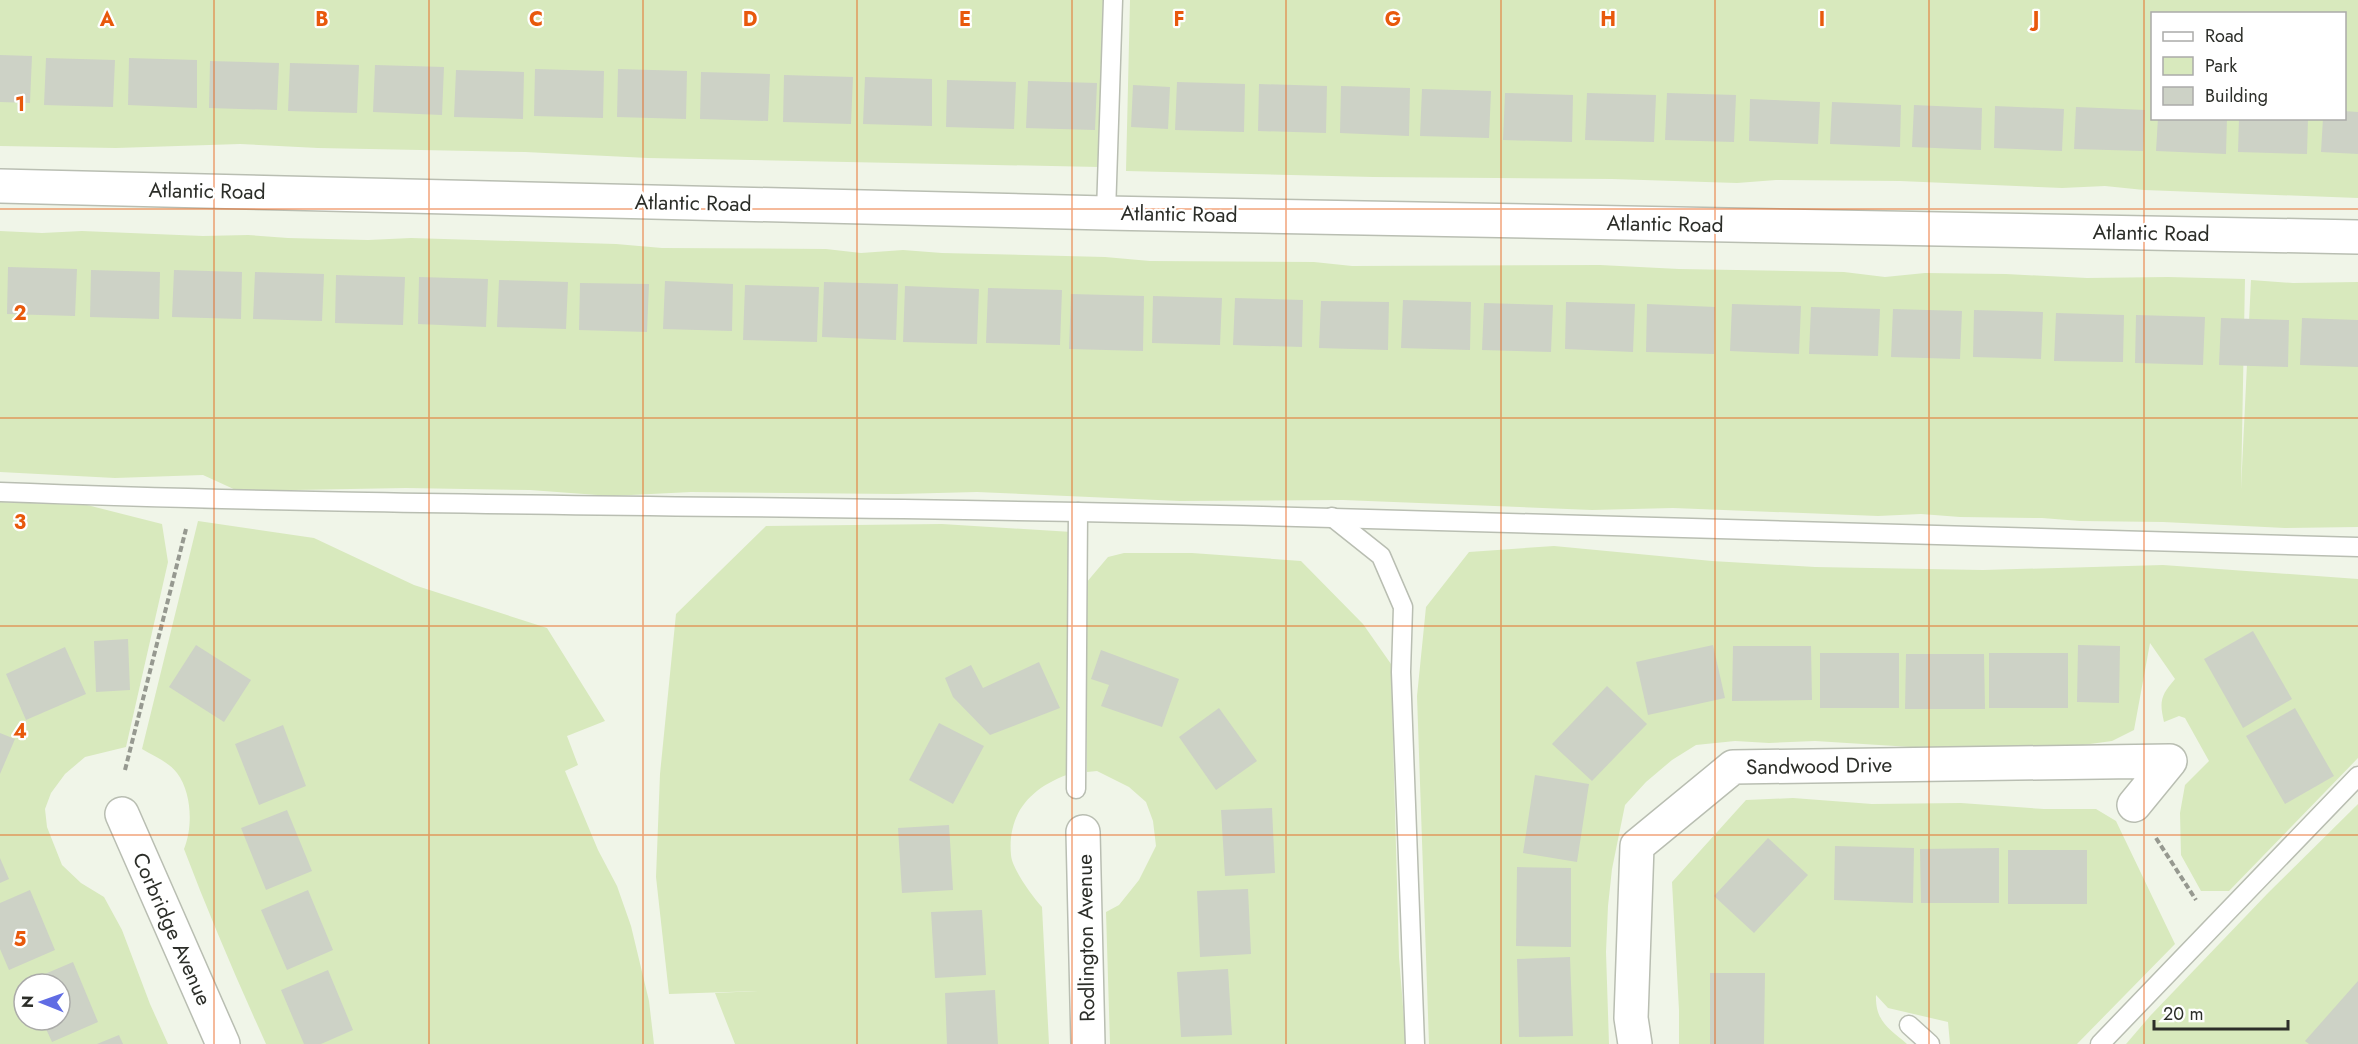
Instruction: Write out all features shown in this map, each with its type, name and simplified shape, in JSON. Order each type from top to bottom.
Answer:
[{"type":"street","name":"Atlantic Road","points":[[0,186],[1106,213],[2358,237]]},
{"type":"street","name":"Sandwood Drive","points":[[1635,1044],[1630,1018],[1636,846],[1733,768],[2170,761],[2134,805]]},
{"type":"street","name":"Corbridge Avenue","points":[[122,814],[222,1044]]},
{"type":"street","name":"Rodlington Avenue","points":[[1083,832],[1088,1044]]},
{"type":"lane","points":[[1106,213],[1113,0]]},
{"type":"lane","points":[[0,492],[194,499],[1078,512],[2358,547]]},
{"type":"lane","points":[[1076,789],[1078,512]]},
{"type":"lane","points":[[1332,518],[1381,556],[1403,608],[1401,672],[1415,1044]]},
{"type":"lane","points":[[2100,1044],[2358,776]]},
{"type":"lane","points":[[1909,1024],[1930,1044]]},
{"type":"path","points":[[125,770],[194,499]]},
{"type":"path","points":[[2134,805],[2212,926]]},
{"type":"green space","points":[[0,0],[1105,0],[1099,167],[648,158],[240,144],[116,148],[0,146]]},
{"type":"green space","points":[[1130,0],[2358,0],[2358,198],[2144,190],[2105,186],[2062,188],[1900,181],[1776,180],[1737,183],[1612,179],[1373,177],[1126,171]]},
{"type":"green space","points":[[0,231],[248,235],[368,240],[411,238],[616,244],[662,248],[826,249],[861,253],[903,250],[1105,257],[1150,261],[1314,262],[1352,266],[1600,265],[1844,272],[1885,277],[1925,273],[2087,278],[2245,279],[2241,489],[2251,280],[2293,283],[2358,282],[2358,527],[2285,528],[1921,514],[1878,516],[1673,508],[1592,510],[1343,500],[1180,501],[977,492],[898,494],[691,492],[611,496],[530,490],[406,488],[238,491],[203,475],[115,478],[0,472]]},
{"type":"green space","points":[[0,502],[87,505],[162,524],[168,562],[126,747],[85,757],[65,774],[51,793],[45,809],[47,827],[62,865],[81,883],[104,897],[122,930],[168,1044],[0,1044]]},
{"type":"green space","points":[[198,521],[314,538],[414,585],[547,628],[605,721],[567,736],[578,765],[565,771],[598,850],[617,886],[631,926],[649,1001],[654,1044],[266,1044],[184,849],[190,821],[186,790],[177,773],[170,766],[142,749]]},
{"type":"green space","points":[[942,524],[1072,532],[1072,773],[1045,785],[1025,802],[1013,825],[1011,839],[1011,855],[1015,868],[1028,890],[1042,907],[1049,1044],[735,1044],[715,993],[758,991],[669,994],[656,877],[660,774],[676,614],[766,526]]},
{"type":"green space","points":[[1554,546],[1712,561],[1815,567],[1983,570],[2163,565],[2358,579],[2358,758],[2229,891],[2201,891],[2181,855],[2180,813],[2185,785],[2209,761],[2185,718],[2179,716],[2164,722],[2162,699],[2175,679],[2150,643],[2134,730],[2112,741],[2068,747],[1943,749],[1815,741],[1769,743],[1735,741],[1696,745],[1672,760],[1646,782],[1625,805],[1612,869],[1608,906],[1606,952],[1609,1044],[1429,1044],[1417,696],[1426,607],[1469,552]]},
{"type":"green space","points":[[1124,553],[1192,553],[1301,561],[1363,624],[1391,664],[1399,957],[1406,1044],[1110,1044],[1106,912],[1119,905],[1139,880],[1156,846],[1153,821],[1146,802],[1129,787],[1097,771],[1087,772],[1086,583],[1108,557]]},
{"type":"green space","points":[[1793,798],[1872,804],[1961,803],[2044,809],[2096,809],[2116,821],[2175,944],[2077,1044],[1950,1044],[1948,1022],[1888,1008],[1876,995],[1876,1004],[1881,1018],[1889,1029],[1907,1044],[1679,1044],[1672,882],[1746,800]]},
{"type":"green space","points":[[2358,804],[2358,1044],[2126,1044],[2268,893]]},
{"type":"building","points":[[0,55],[32,56],[30,103],[0,102]]},
{"type":"building","points":[[46,58],[115,60],[113,107],[44,105]]},
{"type":"building","points":[[129,58],[197,60],[197,108],[128,105]]},
{"type":"building","points":[[210,61],[279,63],[277,110],[209,108]]},
{"type":"building","points":[[290,63],[359,65],[357,113],[288,111]]},
{"type":"building","points":[[375,65],[444,67],[442,115],[373,112]]},
{"type":"building","points":[[535,69],[604,71],[603,118],[534,116]]},
{"type":"building","points":[[618,69],[687,71],[686,119],[617,117]]},
{"type":"building","points":[[456,70],[524,72],[523,119],[454,117]]},
{"type":"building","points":[[701,72],[770,74],[768,121],[700,119]]},
{"type":"building","points":[[784,75],[853,77],[851,124],[783,122]]},
{"type":"building","points":[[865,77],[932,79],[932,126],[863,124]]},
{"type":"building","points":[[947,80],[1016,82],[1014,129],[946,127]]},
{"type":"building","points":[[1028,81],[1097,83],[1095,130],[1026,128]]},
{"type":"building","points":[[1177,82],[1245,84],[1244,132],[1175,130]]},
{"type":"building","points":[[1259,84],[1327,86],[1326,133],[1258,131]]},
{"type":"building","points":[[1133,85],[1170,87],[1168,129],[1131,127]]},
{"type":"building","points":[[1341,86],[1410,88],[1409,136],[1340,133]]},
{"type":"building","points":[[1422,89],[1491,91],[1489,138],[1420,136]]},
{"type":"building","points":[[1505,93],[1573,95],[1572,142],[1503,140]]},
{"type":"building","points":[[1587,93],[1656,95],[1654,142],[1585,140]]},
{"type":"building","points":[[1667,93],[1736,95],[1734,142],[1665,140]]},
{"type":"building","points":[[1750,99],[1820,102],[1818,144],[1749,141]]},
{"type":"building","points":[[1832,102],[1901,105],[1900,147],[1830,144]]},
{"type":"building","points":[[1914,105],[1982,108],[1981,150],[1912,147]]},
{"type":"building","points":[[1995,106],[2064,109],[2062,151],[1994,148]]},
{"type":"building","points":[[2076,107],[2145,110],[2143,151],[2074,149]]},
{"type":"building","points":[[2346,111],[2358,112],[2358,154],[2321,152],[2323,120],[2346,120]]},
{"type":"building","points":[[2158,120],[2227,120],[2226,154],[2156,151]]},
{"type":"building","points":[[2239,120],[2308,120],[2307,154],[2238,152]]},
{"type":"building","points":[[8,267],[77,269],[75,316],[7,314]]},
{"type":"building","points":[[91,270],[160,272],[159,319],[90,317]]},
{"type":"building","points":[[174,270],[242,272],[241,319],[172,317]]},
{"type":"building","points":[[255,272],[324,274],[322,321],[253,319]]},
{"type":"building","points":[[336,275],[405,277],[403,325],[335,323]]},
{"type":"building","points":[[419,277],[488,279],[486,327],[418,324]]},
{"type":"building","points":[[499,280],[568,282],[566,329],[497,327]]},
{"type":"building","points":[[665,281],[733,284],[732,331],[663,329]]},
{"type":"building","points":[[824,282],[898,284],[896,340],[822,337]]},
{"type":"building","points":[[580,283],[649,284],[647,332],[579,330]]},
{"type":"building","points":[[745,285],[819,287],[817,342],[743,340]]},
{"type":"building","points":[[905,286],[979,289],[977,344],[903,342]]},
{"type":"building","points":[[988,288],[1062,290],[1060,345],[986,343]]},
{"type":"building","points":[[1071,294],[1144,296],[1143,351],[1069,349]]},
{"type":"building","points":[[1153,296],[1222,298],[1220,345],[1152,343]]},
{"type":"building","points":[[1235,298],[1303,300],[1302,347],[1233,345]]},
{"type":"building","points":[[1403,300],[1471,302],[1470,350],[1401,348]]},
{"type":"building","points":[[1321,301],[1389,302],[1388,350],[1319,348]]},
{"type":"building","points":[[1566,302],[1635,304],[1633,352],[1565,349]]},
{"type":"building","points":[[1484,303],[1553,305],[1551,352],[1482,350]]},
{"type":"building","points":[[1647,304],[1715,307],[1714,354],[1646,352]]},
{"type":"building","points":[[1732,304],[1801,306],[1799,354],[1730,351]]},
{"type":"building","points":[[1811,307],[1880,309],[1878,356],[1809,354]]},
{"type":"building","points":[[1893,309],[1962,311],[1960,359],[1891,357]]},
{"type":"building","points":[[1974,310],[2043,312],[2041,359],[1973,357]]},
{"type":"building","points":[[2056,313],[2124,315],[2123,362],[2054,361]]},
{"type":"building","points":[[2136,315],[2205,317],[2203,365],[2135,363]]},
{"type":"building","points":[[2221,318],[2289,320],[2288,367],[2219,365]]},
{"type":"building","points":[[2302,318],[2358,320],[2358,367],[2300,365]]},
{"type":"building","points":[[2253,631],[2292,699],[2243,728],[2204,659]]},
{"type":"building","points":[[128,639],[130,690],[96,692],[94,641]]},
{"type":"building","points":[[196,645],[251,680],[224,722],[169,687]]},
{"type":"building","points":[[1713,645],[1725,698],[1648,715],[1636,662]]},
{"type":"building","points":[[2078,645],[2120,646],[2119,703],[2077,702]]},
{"type":"building","points":[[1733,646],[1811,646],[1812,700],[1732,701]]},
{"type":"building","points":[[65,647],[86,694],[26,720],[6,674]]},
{"type":"building","points":[[1101,650],[1179,679],[1162,727],[1101,706],[1109,685],[1091,679]]},
{"type":"building","points":[[1820,653],[1899,653],[1899,708],[1820,708]]},
{"type":"building","points":[[1989,653],[2068,653],[2068,708],[1989,708]]},
{"type":"building","points":[[1906,654],[1984,654],[1985,709],[1905,709]]},
{"type":"building","points":[[1039,662],[1060,708],[990,735],[953,697],[945,678],[971,665],[983,688]]},
{"type":"building","points":[[1607,686],[1647,724],[1592,781],[1552,744]]},
{"type":"building","points":[[1219,708],[1257,761],[1216,790],[1179,737]]},
{"type":"building","points":[[2295,708],[2334,776],[2285,804],[2246,736]]},
{"type":"building","points":[[939,723],[984,746],[953,804],[909,780]]},
{"type":"building","points":[[283,725],[306,786],[259,805],[235,744]]},
{"type":"building","points":[[0,733],[15,739],[0,774]]},
{"type":"building","points":[[1535,775],[1589,784],[1577,862],[1523,853]]},
{"type":"building","points":[[1272,808],[1275,873],[1225,876],[1221,810]]},
{"type":"building","points":[[287,810],[312,871],[266,890],[241,828]]},
{"type":"building","points":[[949,825],[953,890],[902,893],[898,828]]},
{"type":"building","points":[[1768,838],[1808,875],[1754,933],[1714,896]]},
{"type":"building","points":[[1835,846],[1914,848],[1913,903],[1834,900]]},
{"type":"building","points":[[1999,848],[1999,903],[1921,903],[1920,849]]},
{"type":"building","points":[[2008,850],[2087,850],[2087,904],[2008,904]]},
{"type":"building","points":[[0,858],[9,879],[0,883]]},
{"type":"building","points":[[1517,867],[1571,868],[1571,947],[1516,946]]},
{"type":"building","points":[[1248,889],[1251,954],[1200,957],[1197,891]]},
{"type":"building","points":[[30,890],[55,950],[9,970],[0,949],[0,903]]},
{"type":"building","points":[[308,890],[333,950],[287,970],[261,910]]},
{"type":"building","points":[[982,910],[986,975],[935,978],[931,912]]},
{"type":"building","points":[[1570,957],[1573,1036],[1519,1037],[1517,959]]},
{"type":"building","points":[[73,962],[98,1022],[52,1042],[47,1032],[72,1032],[72,972],[50,972]]},
{"type":"building","points":[[1228,969],[1232,1035],[1181,1037],[1177,972]]},
{"type":"building","points":[[328,970],[353,1030],[321,1044],[304,1044],[281,990]]},
{"type":"building","points":[[1710,973],[1765,973],[1764,1044],[1710,1044]]},
{"type":"building","points":[[2358,981],[2358,1044],[2309,1044],[2305,1041]]},
{"type":"building","points":[[995,990],[998,1044],[947,1044],[945,993]]},
{"type":"building","points":[[119,1035],[123,1044],[97,1044]]}]
